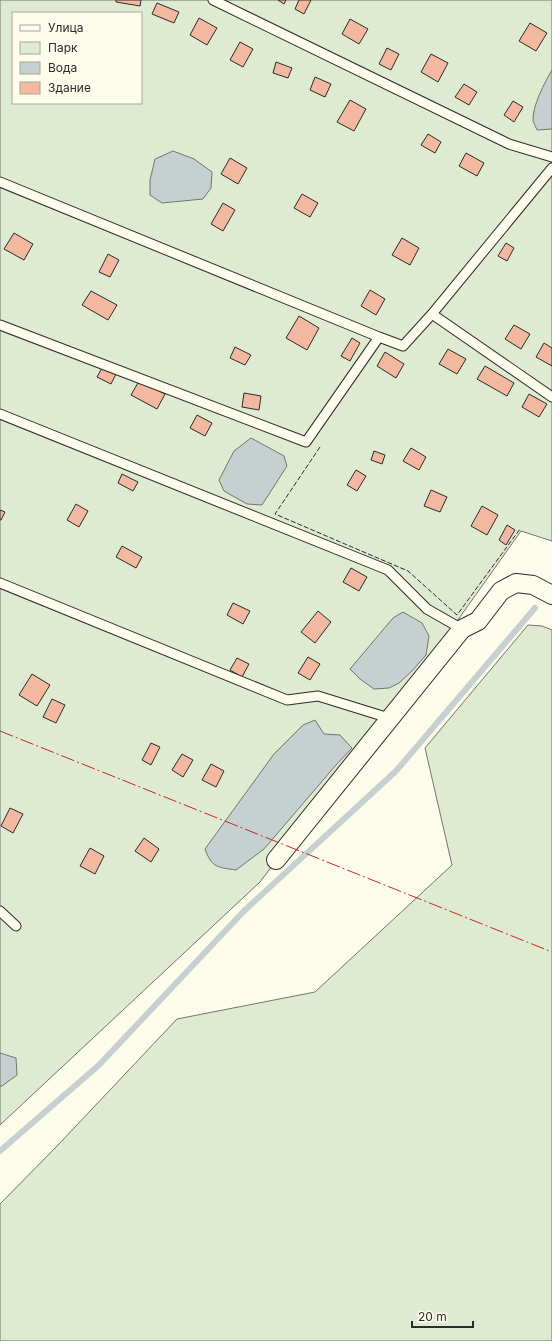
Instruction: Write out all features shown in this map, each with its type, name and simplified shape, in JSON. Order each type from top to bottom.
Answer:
[{"type":"street","points":[[276,860],[462,629],[478,621],[500,591],[516,583],[533,585],[552,595]]},
{"type":"lane","points":[[213,0],[509,144],[552,157]]},
{"type":"lane","points":[[0,182],[379,338],[403,346],[432,314],[552,168]]},
{"type":"lane","points":[[432,314],[552,397]]},
{"type":"lane","points":[[0,325],[306,442],[379,338]]},
{"type":"lane","points":[[0,414],[388,570],[427,609],[462,629]]},
{"type":"lane","points":[[0,584],[287,700],[318,696],[389,718]]},
{"type":"lane","points":[[0,911],[16,926]]},
{"type":"green space","points":[[0,0],[552,0],[552,541],[521,531],[460,617],[260,882],[0,1125]]},
{"type":"green space","points":[[528,625],[542,626],[552,630],[552,1341],[0,1341],[0,1204],[177,1019],[315,992],[452,865],[425,748]]},
{"type":"water","points":[[552,70],[552,129],[537,130],[533,121],[533,115],[540,94]]},
{"type":"water","points":[[173,151],[194,159],[212,172],[211,188],[203,199],[162,203],[150,195],[150,180],[155,159]]},
{"type":"water","points":[[251,438],[284,456],[287,466],[262,505],[247,504],[224,491],[219,480],[234,451]]},
{"type":"water","points":[[403,612],[422,623],[429,636],[426,655],[399,683],[389,688],[374,689],[360,679],[350,669],[393,618]]},
{"type":"water","points":[[315,720],[324,734],[340,735],[352,748],[264,849],[236,870],[216,866],[210,860],[205,849],[274,754],[303,725]]},
{"type":"water","points":[[0,1053],[16,1058],[17,1075],[2,1086],[0,1086]]},
{"type":"building","points":[[116,0],[141,0],[140,6],[116,2]]},
{"type":"building","points":[[278,0],[286,0],[284,4]]},
{"type":"building","points":[[299,0],[311,0],[304,14],[295,9]]},
{"type":"building","points":[[157,3],[179,12],[174,23],[152,14]]},
{"type":"building","points":[[199,18],[217,28],[207,45],[190,35]]},
{"type":"building","points":[[350,19],[368,29],[359,44],[342,34]]},
{"type":"building","points":[[530,23],[547,33],[536,51],[519,41]]},
{"type":"building","points":[[240,42],[253,49],[243,67],[230,60]]},
{"type":"building","points":[[387,48],[399,54],[391,70],[379,64]]},
{"type":"building","points":[[431,54],[448,63],[438,82],[421,72]]},
{"type":"building","points":[[276,62],[292,68],[288,78],[273,73]]},
{"type":"building","points":[[315,77],[331,84],[325,97],[310,90]]},
{"type":"building","points":[[464,84],[477,92],[469,105],[455,97]]},
{"type":"building","points":[[350,100],[366,109],[354,131],[337,122]]},
{"type":"building","points":[[513,101],[523,107],[514,122],[504,115]]},
{"type":"building","points":[[428,134],[441,142],[435,153],[421,145]]},
{"type":"building","points":[[466,153],[484,163],[477,176],[459,166]]},
{"type":"building","points":[[230,158],[247,168],[238,184],[221,174]]},
{"type":"building","points":[[302,194],[318,203],[310,217],[294,208]]},
{"type":"building","points":[[223,203],[235,210],[223,231],[211,224]]},
{"type":"building","points":[[14,233],[33,244],[24,260],[4,249]]},
{"type":"building","points":[[402,238],[419,248],[410,265],[392,255]]},
{"type":"building","points":[[506,243],[514,248],[507,261],[498,256]]},
{"type":"building","points":[[108,254],[119,260],[110,277],[99,272]]},
{"type":"building","points":[[370,290],[385,299],[376,315],[361,306]]},
{"type":"building","points":[[91,291],[117,305],[108,320],[82,305]]},
{"type":"building","points":[[299,316],[319,328],[307,350],[286,338]]},
{"type":"building","points":[[514,325],[530,334],[521,349],[505,339]]},
{"type":"building","points":[[352,338],[360,343],[350,361],[341,356]]},
{"type":"building","points":[[544,343],[552,348],[552,366],[536,357]]},
{"type":"building","points":[[235,347],[251,355],[245,365],[230,358]]},
{"type":"building","points":[[448,349],[466,359],[457,374],[439,364]]},
{"type":"building","points":[[385,352],[404,364],[396,378],[377,366]]},
{"type":"building","points":[[103,366],[116,374],[111,384],[97,377]]},
{"type":"building","points":[[485,366],[514,383],[507,396],[477,379]]},
{"type":"building","points":[[139,381],[165,394],[157,409],[131,395]]},
{"type":"building","points":[[244,393],[261,396],[259,410],[242,407]]},
{"type":"building","points":[[529,394],[547,404],[539,417],[522,407]]},
{"type":"building","points":[[197,415],[212,423],[205,436],[190,428]]},
{"type":"building","points":[[411,448],[426,457],[419,470],[403,461]]},
{"type":"building","points":[[374,451],[385,455],[382,464],[371,460]]},
{"type":"building","points":[[356,470],[366,476],[357,491],[347,485]]},
{"type":"building","points":[[122,474],[138,482],[133,491],[118,483]]},
{"type":"building","points":[[431,490],[447,497],[440,512],[424,506]]},
{"type":"building","points":[[76,504],[88,511],[79,527],[67,520]]},
{"type":"building","points":[[482,506],[498,515],[487,535],[471,526]]},
{"type":"building","points":[[0,510],[5,512],[1,520],[0,520]]},
{"type":"building","points":[[507,525],[515,530],[506,545],[499,540]]},
{"type":"building","points":[[122,546],[142,557],[136,568],[116,557]]},
{"type":"building","points":[[351,568],[367,577],[359,591],[343,582]]},
{"type":"building","points":[[233,603],[250,611],[243,624],[227,615]]},
{"type":"building","points":[[318,611],[331,622],[315,643],[301,632]]},
{"type":"building","points":[[308,657],[320,664],[310,680],[298,673]]},
{"type":"building","points":[[237,658],[249,664],[242,677],[230,670]]},
{"type":"building","points":[[32,674],[50,685],[37,706],[19,695]]},
{"type":"building","points":[[52,699],[65,705],[56,723],[43,717]]},
{"type":"building","points":[[151,743],[160,747],[151,765],[142,760]]},
{"type":"building","points":[[182,754],[193,760],[183,777],[172,770]]},
{"type":"building","points":[[211,764],[224,771],[216,787],[202,780]]},
{"type":"building","points":[[10,808],[23,814],[13,833],[1,826]]},
{"type":"building","points":[[144,838],[159,849],[151,862],[135,851]]},
{"type":"building","points":[[90,848],[104,856],[95,874],[80,866]]},
{"type":"waterway","points":[[0,1151],[99,1065],[244,911],[396,771],[535,608]]},
{"type":"fence","points":[[320,447],[275,514],[408,571],[457,615],[520,529]]},
{"type":"power","points":[[0,731],[552,952]]}]
